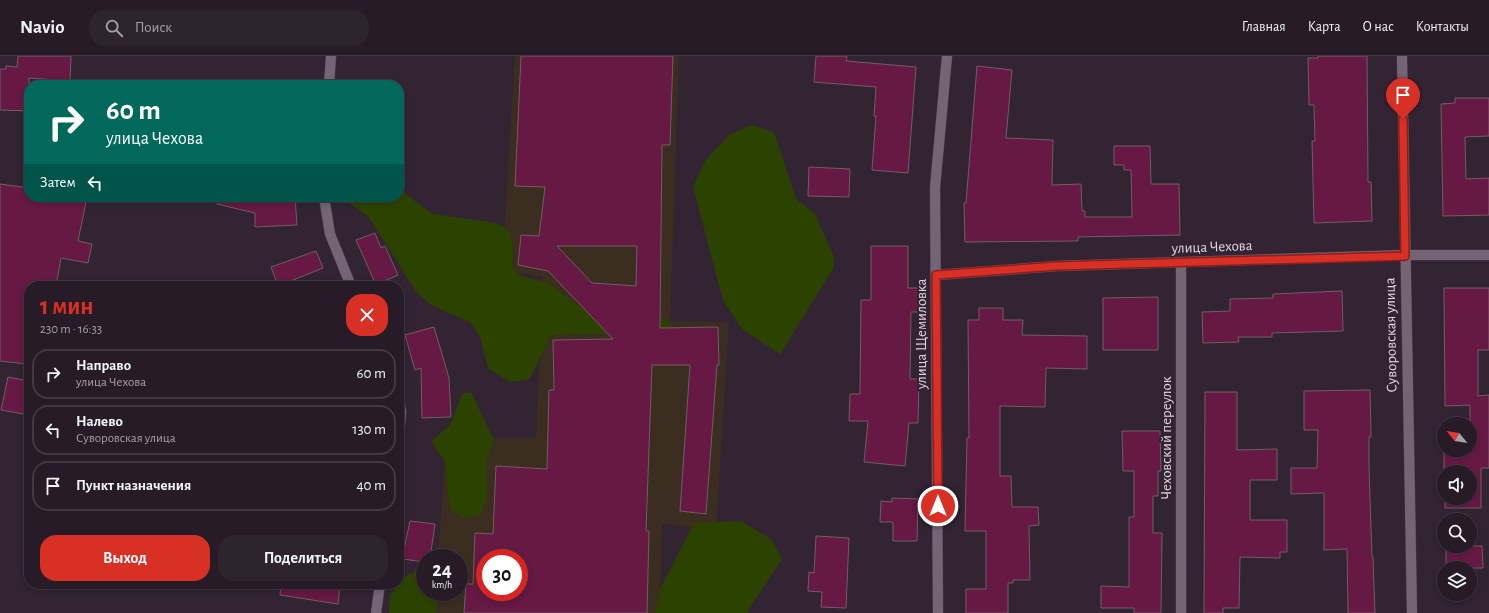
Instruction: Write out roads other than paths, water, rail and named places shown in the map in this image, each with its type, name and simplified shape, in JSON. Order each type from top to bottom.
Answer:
[{"type":"street","points":[[329,80],[331,56]]},
{"type":"street","name":"улица Щемиловка","points":[[938,613],[935,188],[947,56]]},
{"type":"street","name":"Суворовская улица","points":[[1402,56],[1412,613]]},
{"type":"street","points":[[325,202],[330,234],[349,281]]},
{"type":"street","name":"улица Чехова","points":[[936,275],[1057,266],[1489,255]]},
{"type":"street","name":"Чеховский переулок","points":[[1181,263],[1181,613]]},
{"type":"street","points":[[376,613],[379,589]]}]
